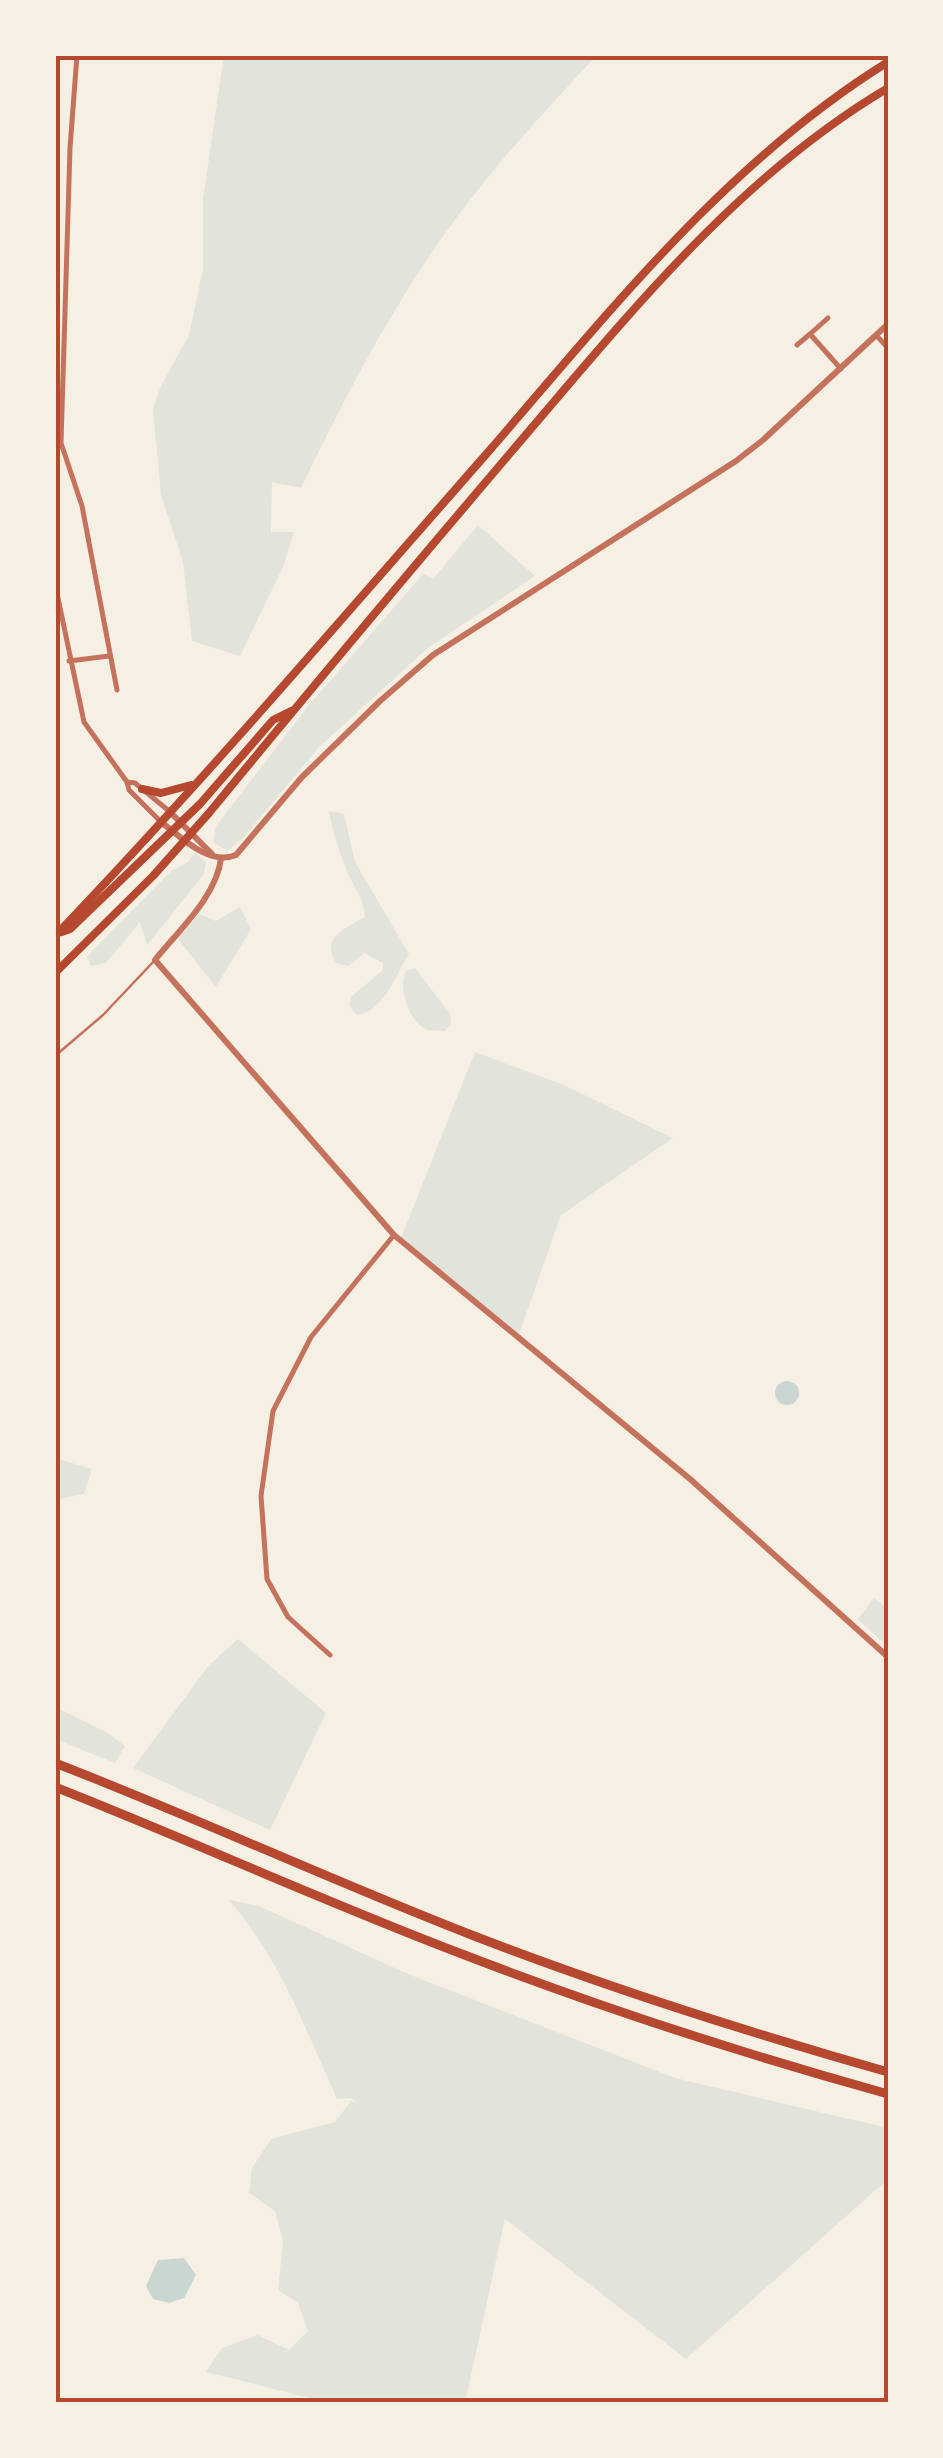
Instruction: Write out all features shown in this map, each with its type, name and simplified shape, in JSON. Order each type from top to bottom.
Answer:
[{"type":"highway","points":[[56,935],[162,822],[675,240],[768,149],[845,88],[888,62]]},
{"type":"highway","points":[[55,972],[185,840],[544,414],[685,254],[781,164],[888,88]]},
{"type":"highway","points":[[56,935],[70,929],[172,831],[273,720],[293,711]]},
{"type":"highway","points":[[142,789],[173,792],[196,783]]},
{"type":"highway","points":[[55,1763],[515,1951],[668,2005],[888,2072]]},
{"type":"highway","points":[[55,1787],[522,1977],[719,2044],[888,2094]]},
{"type":"street","points":[[77,55],[70,148],[62,443],[82,506],[117,690]]},
{"type":"street","points":[[797,344],[828,318]]},
{"type":"street","points":[[56,584],[68,661],[84,722],[129,790],[172,831],[205,854],[240,852],[302,777],[433,655],[738,460],[888,324]]},
{"type":"street","points":[[810,334],[841,368]]},
{"type":"street","points":[[876,335],[888,348]]},
{"type":"street","points":[[68,661],[109,656]]},
{"type":"street","points":[[127,782],[170,812],[217,856],[218,874],[210,890],[155,960],[394,1235],[690,1479],[888,1656]]},
{"type":"street","points":[[330,1655],[288,1618],[267,1579],[261,1496],[272,1411],[311,1337],[394,1235]]},
{"type":"lane","points":[[55,1056],[155,960]]},
{"type":"shaded area","points":[[224,55],[597,55],[498,165],[423,265],[367,359],[301,488],[272,482],[271,532],[294,532],[283,567],[240,656],[192,641],[183,562],[161,495],[153,409],[189,335],[203,269],[203,199]]},
{"type":"shaded area","points":[[478,525],[535,576],[429,647],[319,747],[242,839],[227,851],[213,842],[216,826],[309,705],[423,574],[433,579]]},
{"type":"shaded area","points":[[329,811],[344,814],[355,862],[409,954],[382,999],[357,1015],[349,1006],[351,997],[383,970],[383,963],[364,953],[349,966],[336,963],[332,954],[337,934],[365,917],[338,848]]},
{"type":"shaded area","points":[[195,853],[206,862],[204,874],[147,945],[140,922],[106,963],[91,966],[87,957],[171,871]]},
{"type":"shaded area","points":[[240,907],[251,929],[216,987],[178,939],[199,914],[216,921]]},
{"type":"shaded area","points":[[415,968],[450,1014],[451,1024],[445,1031],[428,1030],[410,1013],[404,978],[406,971]]},
{"type":"shaded area","points":[[475,1052],[566,1086],[673,1138],[561,1215],[519,1334],[401,1238]]},
{"type":"shaded area","points":[[787,1381],[799,1393],[787,1405],[775,1393]]},
{"type":"shaded area","points":[[55,1458],[92,1469],[84,1494],[55,1500]]},
{"type":"shaded area","points":[[874,1598],[888,1609],[888,1647],[858,1619]]},
{"type":"shaded area","points":[[238,1639],[326,1713],[270,1830],[133,1768],[209,1665]]},
{"type":"shaded area","points":[[55,1707],[125,1746],[115,1763],[55,1739]]},
{"type":"shaded area","points":[[229,1900],[259,1906],[408,1974],[675,2078],[888,2128],[888,2179],[686,2359],[505,2219],[465,2403],[329,2403],[206,2372],[222,2348],[258,2335],[289,2350],[308,2331],[298,2303],[278,2290],[283,2241],[275,2211],[249,2193],[252,2168],[271,2139],[335,2122],[351,2101],[357,2102],[350,2098],[337,2099],[277,1970]]},
{"type":"shaded area","points":[[184,2258],[196,2275],[184,2298],[169,2303],[153,2299],[146,2286],[158,2260]]}]
